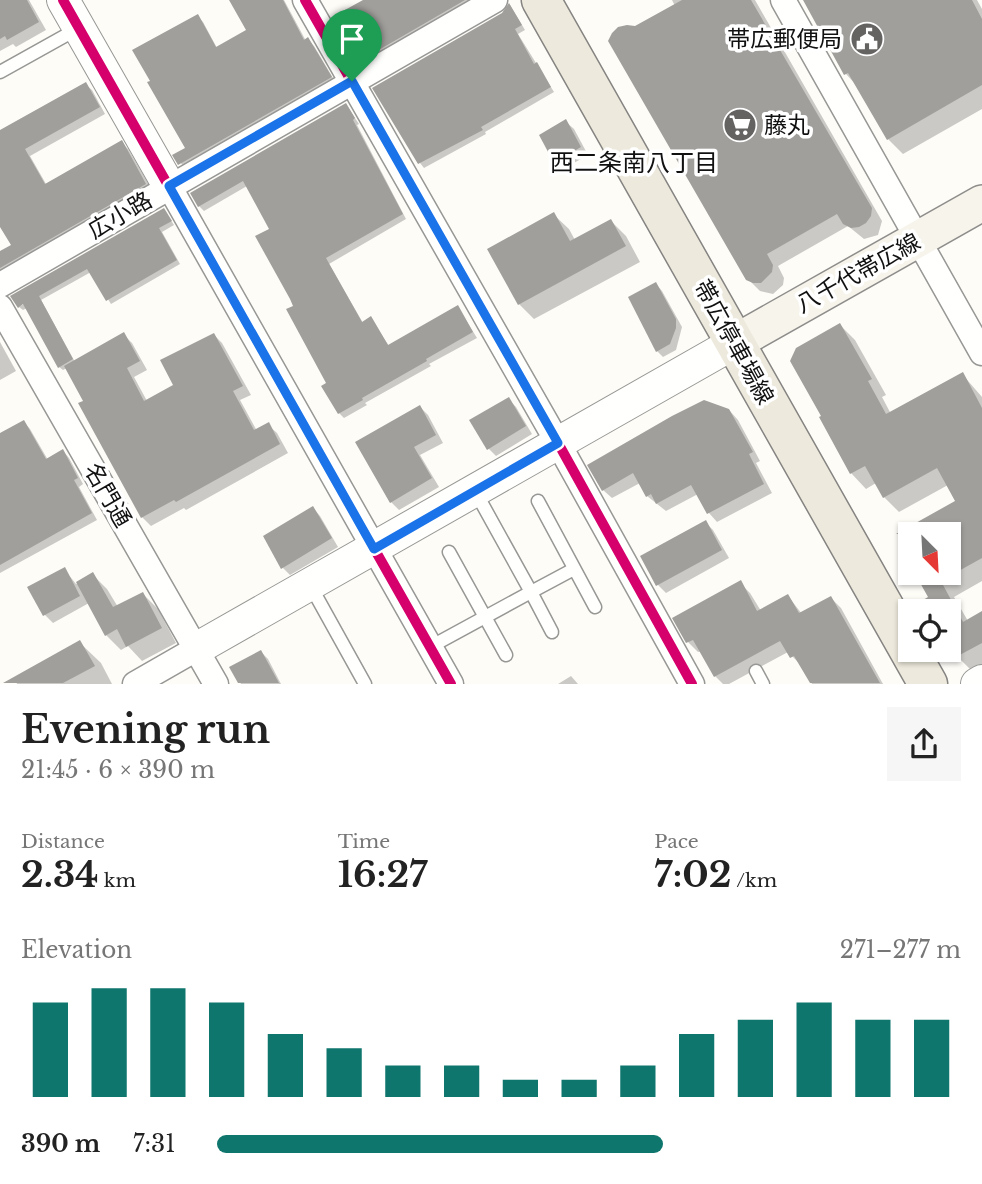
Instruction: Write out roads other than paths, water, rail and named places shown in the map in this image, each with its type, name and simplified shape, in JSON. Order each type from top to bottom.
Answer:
[{"type":"main road","name":"帯広停車場線","points":[[541,0],[928,684]]},
{"type":"main road","name":"八千代帯広線","points":[[734,343],[982,203]]},
{"type":"street","points":[[64,0],[451,684]]},
{"type":"street","points":[[305,0],[692,684]]},
{"type":"street","name":"広小路","points":[[0,285],[495,0]]},
{"type":"street","points":[[783,0],[982,353]]},
{"type":"street","name":"名門通","points":[[0,307],[216,684]]},
{"type":"street","points":[[135,684],[734,343]]},
{"type":"street","points":[[977,684],[982,681]]},
{"type":"lane","points":[[0,72],[79,28]]},
{"type":"lane","points":[[475,491],[552,632]]},
{"type":"lane","points":[[538,501],[595,607]]},
{"type":"lane","points":[[449,552],[506,656]]},
{"type":"lane","points":[[430,647],[574,569]]},
{"type":"lane","points":[[310,584],[365,684]]},
{"type":"lane","points":[[756,671],[763,684]]},
{"type":"place","name":"帯広郵便局","points":[[867,39]]},
{"type":"place","name":"藤丸","points":[[740,125]]},
{"type":"district","name":"西二条南八丁目","points":[[634,163]]}]
